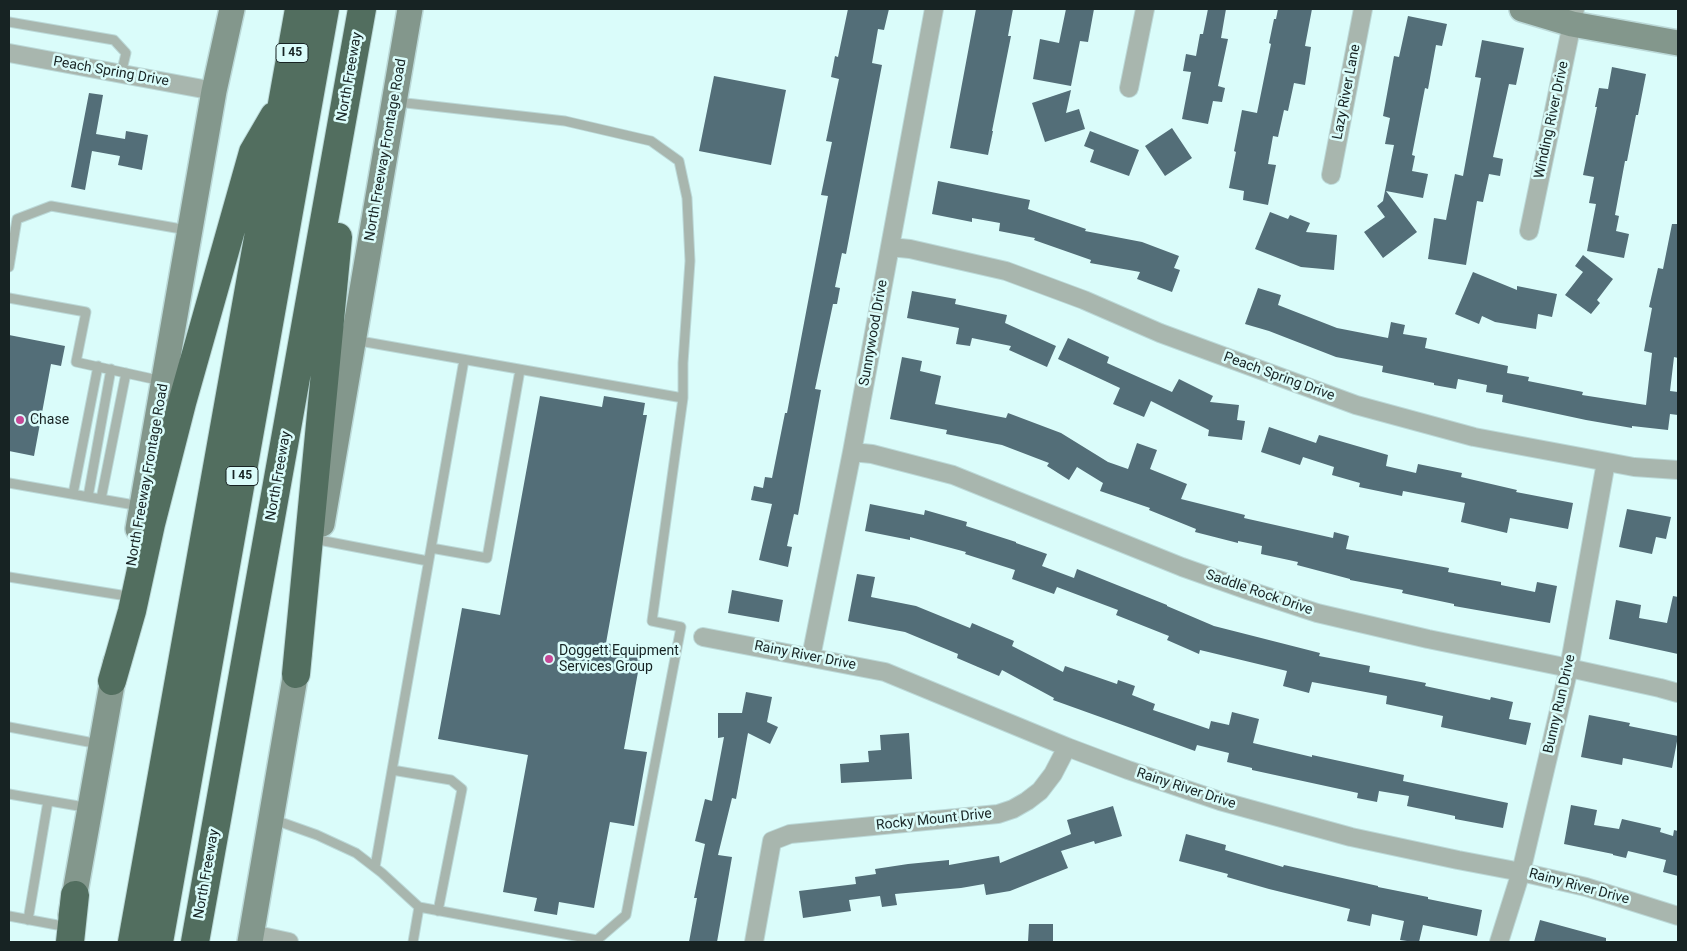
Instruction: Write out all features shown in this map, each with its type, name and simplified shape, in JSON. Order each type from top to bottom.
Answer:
[{"type":"highway","name":"I 45","points":[[132,942],[299,9]]},
{"type":"highway","name":"I 45","points":[[159,942],[325,9]]},
{"type":"highway","name":"North Freeway","points":[[195,942],[362,9]]},
{"type":"highway","points":[[296,674],[357,38]]},
{"type":"highway","points":[[112,681],[132,611],[151,524],[182,403],[254,152],[284,97]]},
{"type":"highway","points":[[68,937],[75,894]]},
{"type":"main road","name":"North Freeway Frontage Road","points":[[75,894],[214,91],[232,9]]},
{"type":"main road","name":"North Freeway Frontage Road","points":[[251,938],[410,9]]},
{"type":"main road","points":[[1522,9],[1574,16],[1678,43]]},
{"type":"street","name":"Sunnywood Drive","points":[[811,657],[852,452],[934,9]]},
{"type":"street","points":[[1128,88],[1145,9]]},
{"type":"street","name":"Lazy River Lane","points":[[1331,175],[1363,9]]},
{"type":"street","name":"Winding River Drive","points":[[1528,231],[1574,16]]},
{"type":"street","name":"Peach Spring Drive","points":[[9,53],[214,91]]},
{"type":"street","name":"Peach Spring Drive","points":[[890,247],[910,249],[1006,271],[1084,300],[1160,333],[1356,405],[1474,437],[1634,467],[1678,470]]},
{"type":"street","name":"Saddle Rock Drive","points":[[852,452],[872,454],[953,475],[1182,567],[1250,592],[1317,613],[1678,693]]},
{"type":"street","name":"Bunny Run Drive","points":[[1499,942],[1521,872],[1569,668],[1606,462]]},
{"type":"street","name":"Rainy River Drive","points":[[703,637],[885,672],[1067,747],[1201,795],[1270,816],[1351,837],[1586,887],[1678,916]]},
{"type":"street","name":"Rocky Mount Drive","points":[[754,942],[772,841],[790,834],[998,814],[1013,809],[1040,792],[1067,747]]},
{"type":"street","points":[[251,938],[290,942]]},
{"type":"lane","points":[[9,22],[114,40],[126,53],[121,74]]},
{"type":"lane","points":[[271,818],[317,835],[356,853],[419,907],[597,940],[626,915],[681,627],[652,621],[683,398],[683,364],[690,261],[688,198],[678,161],[651,142],[565,121],[481,110],[394,102]]},
{"type":"lane","points":[[9,267],[17,219],[51,206],[190,230]]},
{"type":"lane","points":[[9,298],[86,312],[76,362],[164,381]]},
{"type":"lane","points":[[353,340],[683,398]]},
{"type":"lane","points":[[374,867],[464,360]]},
{"type":"lane","points":[[73,494],[98,366]]},
{"type":"lane","points":[[88,497],[112,370]]},
{"type":"lane","points":[[431,548],[486,558],[520,370]]},
{"type":"lane","points":[[100,499],[126,373]]},
{"type":"lane","points":[[9,483],[142,507]]},
{"type":"lane","points":[[319,540],[428,561]]},
{"type":"lane","points":[[9,577],[127,596]]},
{"type":"lane","points":[[9,727],[101,745]]},
{"type":"lane","points":[[392,770],[451,780],[462,789],[438,911]]},
{"type":"lane","points":[[9,794],[90,808]]},
{"type":"lane","points":[[28,920],[48,801]]},
{"type":"lane","points":[[413,942],[419,907]]},
{"type":"lane","points":[[9,916],[28,920],[68,937]]},
{"type":"building","points":[[848,9],[889,9],[884,30],[878,29],[872,63],[882,65],[846,254],[842,253],[835,287],[840,288],[837,304],[833,304],[815,389],[821,390],[798,515],[794,514],[787,546],[792,547],[788,567],[759,560],[772,504],[751,500],[754,486],[763,488],[765,477],[772,478],[785,413],[787,413],[828,196],[821,195],[832,142],[826,141],[839,79],[831,77],[835,56],[838,57]]},
{"type":"building","points":[[976,9],[1013,9],[1008,36],[1011,36],[988,155],[950,148]]},
{"type":"building","points":[[1066,9],[1094,9],[1088,42],[1080,41],[1071,86],[1033,79],[1040,39],[1059,43]]},
{"type":"building","points":[[1208,9],[1226,9],[1221,38],[1228,39],[1218,86],[1225,88],[1222,102],[1213,101],[1208,124],[1182,119],[1191,72],[1183,71],[1186,54],[1196,56],[1200,34],[1203,34]]},
{"type":"building","points":[[1278,9],[1312,9],[1305,46],[1311,47],[1305,85],[1294,83],[1288,111],[1284,110],[1278,137],[1273,136],[1268,164],[1276,165],[1268,205],[1243,200],[1244,191],[1229,188],[1242,110],[1257,113],[1271,44],[1269,43]]},
{"type":"building","points":[[1408,16],[1447,24],[1442,46],[1436,45],[1428,89],[1425,88],[1412,155],[1415,156],[1412,171],[1428,174],[1423,198],[1386,191],[1417,232],[1383,258],[1364,232],[1385,217],[1377,206],[1383,201],[1394,145],[1385,144],[1390,118],[1383,116],[1394,56],[1399,57]]},
{"type":"building","points":[[1482,40],[1524,48],[1516,85],[1509,84],[1493,157],[1503,159],[1500,176],[1489,174],[1483,202],[1477,201],[1466,265],[1428,259],[1434,218],[1446,220],[1455,174],[1463,176],[1481,78],[1475,77]]},
{"type":"building","points":[[1612,67],[1646,74],[1627,161],[1625,161],[1615,215],[1619,216],[1616,231],[1629,234],[1624,258],[1587,251],[1596,204],[1589,203],[1594,177],[1583,175],[1599,88],[1608,89]]},
{"type":"building","points":[[714,76],[786,90],[771,165],[699,151]]},
{"type":"building","points":[[1071,90],[1066,113],[1079,109],[1085,129],[1045,142],[1032,103]]},
{"type":"building","points":[[89,93],[103,95],[96,134],[125,139],[126,131],[148,135],[142,170],[118,165],[120,156],[92,151],[85,190],[71,187]]},
{"type":"building","points":[[1172,128],[1192,158],[1165,176],[1145,146]]},
{"type":"building","points":[[1090,131],[1139,150],[1129,176],[1090,162],[1094,150],[1084,146]]},
{"type":"building","points":[[938,181],[1030,200],[1028,209],[1086,229],[1085,231],[1142,242],[1179,256],[1174,268],[1180,270],[1172,292],[1137,279],[1140,272],[1090,263],[1091,260],[1034,240],[1035,238],[999,231],[1000,223],[972,218],[972,222],[932,214]]},
{"type":"building","points":[[1270,212],[1288,219],[1290,215],[1310,223],[1306,232],[1337,235],[1334,270],[1301,267],[1255,249]]},
{"type":"building","points":[[1672,224],[1678,224],[1678,358],[1674,357],[1670,391],[1678,392],[1678,415],[1670,414],[1668,430],[1632,426],[1632,428],[1502,402],[1503,395],[1486,392],[1487,385],[1458,379],[1456,389],[1382,372],[1383,366],[1336,357],[1269,331],[1245,324],[1258,288],[1281,295],[1278,305],[1337,328],[1388,338],[1391,322],[1405,325],[1403,334],[1427,338],[1425,348],[1508,366],[1507,373],[1529,377],[1528,381],[1583,392],[1582,395],[1646,405],[1652,353],[1644,351],[1652,308],[1649,307],[1658,268],[1663,269]]},
{"type":"building","points":[[1583,255],[1613,279],[1597,300],[1600,303],[1591,314],[1565,295],[1583,272],[1575,266]]},
{"type":"building","points":[[1473,272],[1517,290],[1517,286],[1557,294],[1552,317],[1538,314],[1536,329],[1495,322],[1482,316],[1479,324],[1455,314]]},
{"type":"building","points":[[912,291],[956,299],[955,304],[1007,315],[1005,323],[1056,346],[1047,367],[1009,350],[1011,346],[972,338],[970,346],[956,344],[959,328],[907,318]]},
{"type":"building","points":[[9,335],[65,346],[61,366],[51,364],[34,456],[9,451]]},
{"type":"building","points":[[1068,338],[1109,357],[1107,363],[1172,392],[1179,379],[1213,396],[1210,402],[1239,405],[1237,420],[1245,421],[1242,440],[1208,436],[1209,430],[1151,401],[1144,417],[1113,404],[1120,388],[1058,359]]},
{"type":"building","points":[[902,357],[922,361],[920,371],[941,376],[935,404],[1006,418],[1008,413],[1061,433],[1108,462],[1128,469],[1137,443],[1157,450],[1150,469],[1187,484],[1181,499],[1245,515],[1244,518],[1333,538],[1334,532],[1349,536],[1346,549],[1449,568],[1448,572],[1501,582],[1501,585],[1535,592],[1537,582],[1557,586],[1550,623],[1454,606],[1454,604],[1402,593],[1403,590],[1350,580],[1297,565],[1298,562],[1261,554],[1262,546],[1238,541],[1238,543],[1195,532],[1196,529],[1149,510],[1150,508],[1100,491],[1103,483],[1077,467],[1069,480],[1047,466],[1049,463],[1002,445],[946,434],[947,430],[890,419]]},
{"type":"building","points":[[540,396],[602,407],[604,396],[645,403],[643,415],[647,415],[606,643],[642,650],[624,749],[647,752],[634,826],[610,822],[594,908],[559,902],[557,915],[534,911],[537,898],[503,892],[528,755],[438,739],[462,608],[500,615]]},
{"type":"building","points":[[1269,427],[1316,443],[1319,435],[1388,455],[1386,466],[1416,473],[1418,464],[1462,473],[1461,477],[1517,490],[1516,492],[1573,503],[1568,529],[1510,518],[1507,533],[1461,522],[1465,503],[1403,491],[1402,496],[1359,487],[1360,483],[1332,475],[1334,467],[1303,457],[1300,465],[1261,452]]},
{"type":"building","points":[[870,504],[924,515],[925,510],[967,522],[966,526],[1047,554],[1042,566],[1074,578],[1077,569],[1214,626],[1320,653],[1319,656],[1370,666],[1369,672],[1426,683],[1425,686],[1490,700],[1491,697],[1513,702],[1509,719],[1531,723],[1526,745],[1441,727],[1443,716],[1386,704],[1387,696],[1312,682],[1309,693],[1283,686],[1287,671],[1200,650],[1199,654],[1167,640],[1169,636],[1116,615],[1118,610],[1057,587],[1054,594],[1012,579],[1015,570],[965,554],[966,552],[910,537],[910,540],[865,531]]},
{"type":"building","points":[[1627,509],[1671,517],[1666,539],[1656,537],[1652,554],[1619,547]]},
{"type":"building","points":[[857,574],[875,577],[871,597],[916,606],[970,628],[972,623],[1014,641],[1012,646],[1063,672],[1065,666],[1117,684],[1118,680],[1135,686],[1132,695],[1155,704],[1153,710],[1209,729],[1211,721],[1229,725],[1232,712],[1259,719],[1253,743],[1404,775],[1403,781],[1508,803],[1503,828],[1455,819],[1455,816],[1407,806],[1409,796],[1379,791],[1377,802],[1357,798],[1358,793],[1252,770],[1252,768],[1227,762],[1229,753],[1197,745],[1195,751],[1053,700],[1054,698],[1002,670],[999,676],[957,658],[958,654],[905,632],[848,621]]},
{"type":"building","points":[[732,590],[783,600],[779,622],[728,613]]},
{"type":"building","points":[[1673,596],[1678,597],[1678,654],[1609,639],[1616,600],[1641,605],[1639,618],[1667,623]]},
{"type":"building","points":[[746,692],[772,697],[767,722],[778,727],[770,744],[748,733],[736,799],[732,798],[718,855],[732,857],[717,942],[689,942],[697,898],[694,898],[705,844],[695,841],[705,799],[712,801],[724,737],[718,738],[718,713],[742,713]]},
{"type":"building","points":[[1589,715],[1630,723],[1629,726],[1678,736],[1672,768],[1623,758],[1622,765],[1581,757]]},
{"type":"building","points":[[909,733],[912,779],[841,783],[840,764],[869,762],[868,751],[881,750],[880,735]]},
{"type":"building","points":[[1571,805],[1597,810],[1594,825],[1619,829],[1622,819],[1661,828],[1660,832],[1673,836],[1674,830],[1678,831],[1678,876],[1663,872],[1666,860],[1628,851],[1626,858],[1564,844]]},
{"type":"building","points":[[1113,806],[1122,836],[1095,844],[1094,841],[1061,851],[1068,868],[1010,891],[986,895],[984,884],[895,894],[897,905],[882,907],[880,896],[849,900],[851,911],[803,918],[799,891],[856,884],[855,877],[876,874],[875,869],[908,864],[949,860],[949,865],[999,856],[1000,863],[1071,834],[1067,820]]},
{"type":"building","points":[[1186,834],[1226,845],[1225,850],[1283,867],[1284,865],[1482,910],[1477,936],[1423,925],[1419,942],[1400,940],[1404,921],[1372,914],[1370,926],[1347,921],[1350,909],[1269,889],[1227,877],[1228,874],[1179,861]]},
{"type":"building","points":[[1540,920],[1606,938],[1606,942],[1534,942]]},
{"type":"building","points":[[1029,924],[1053,924],[1053,942],[1028,942]]},
{"type":"place","name":"Chase","points":[[20,420]]},
{"type":"place","name":"Doggett Equipment Services Group","points":[[549,659]]}]
